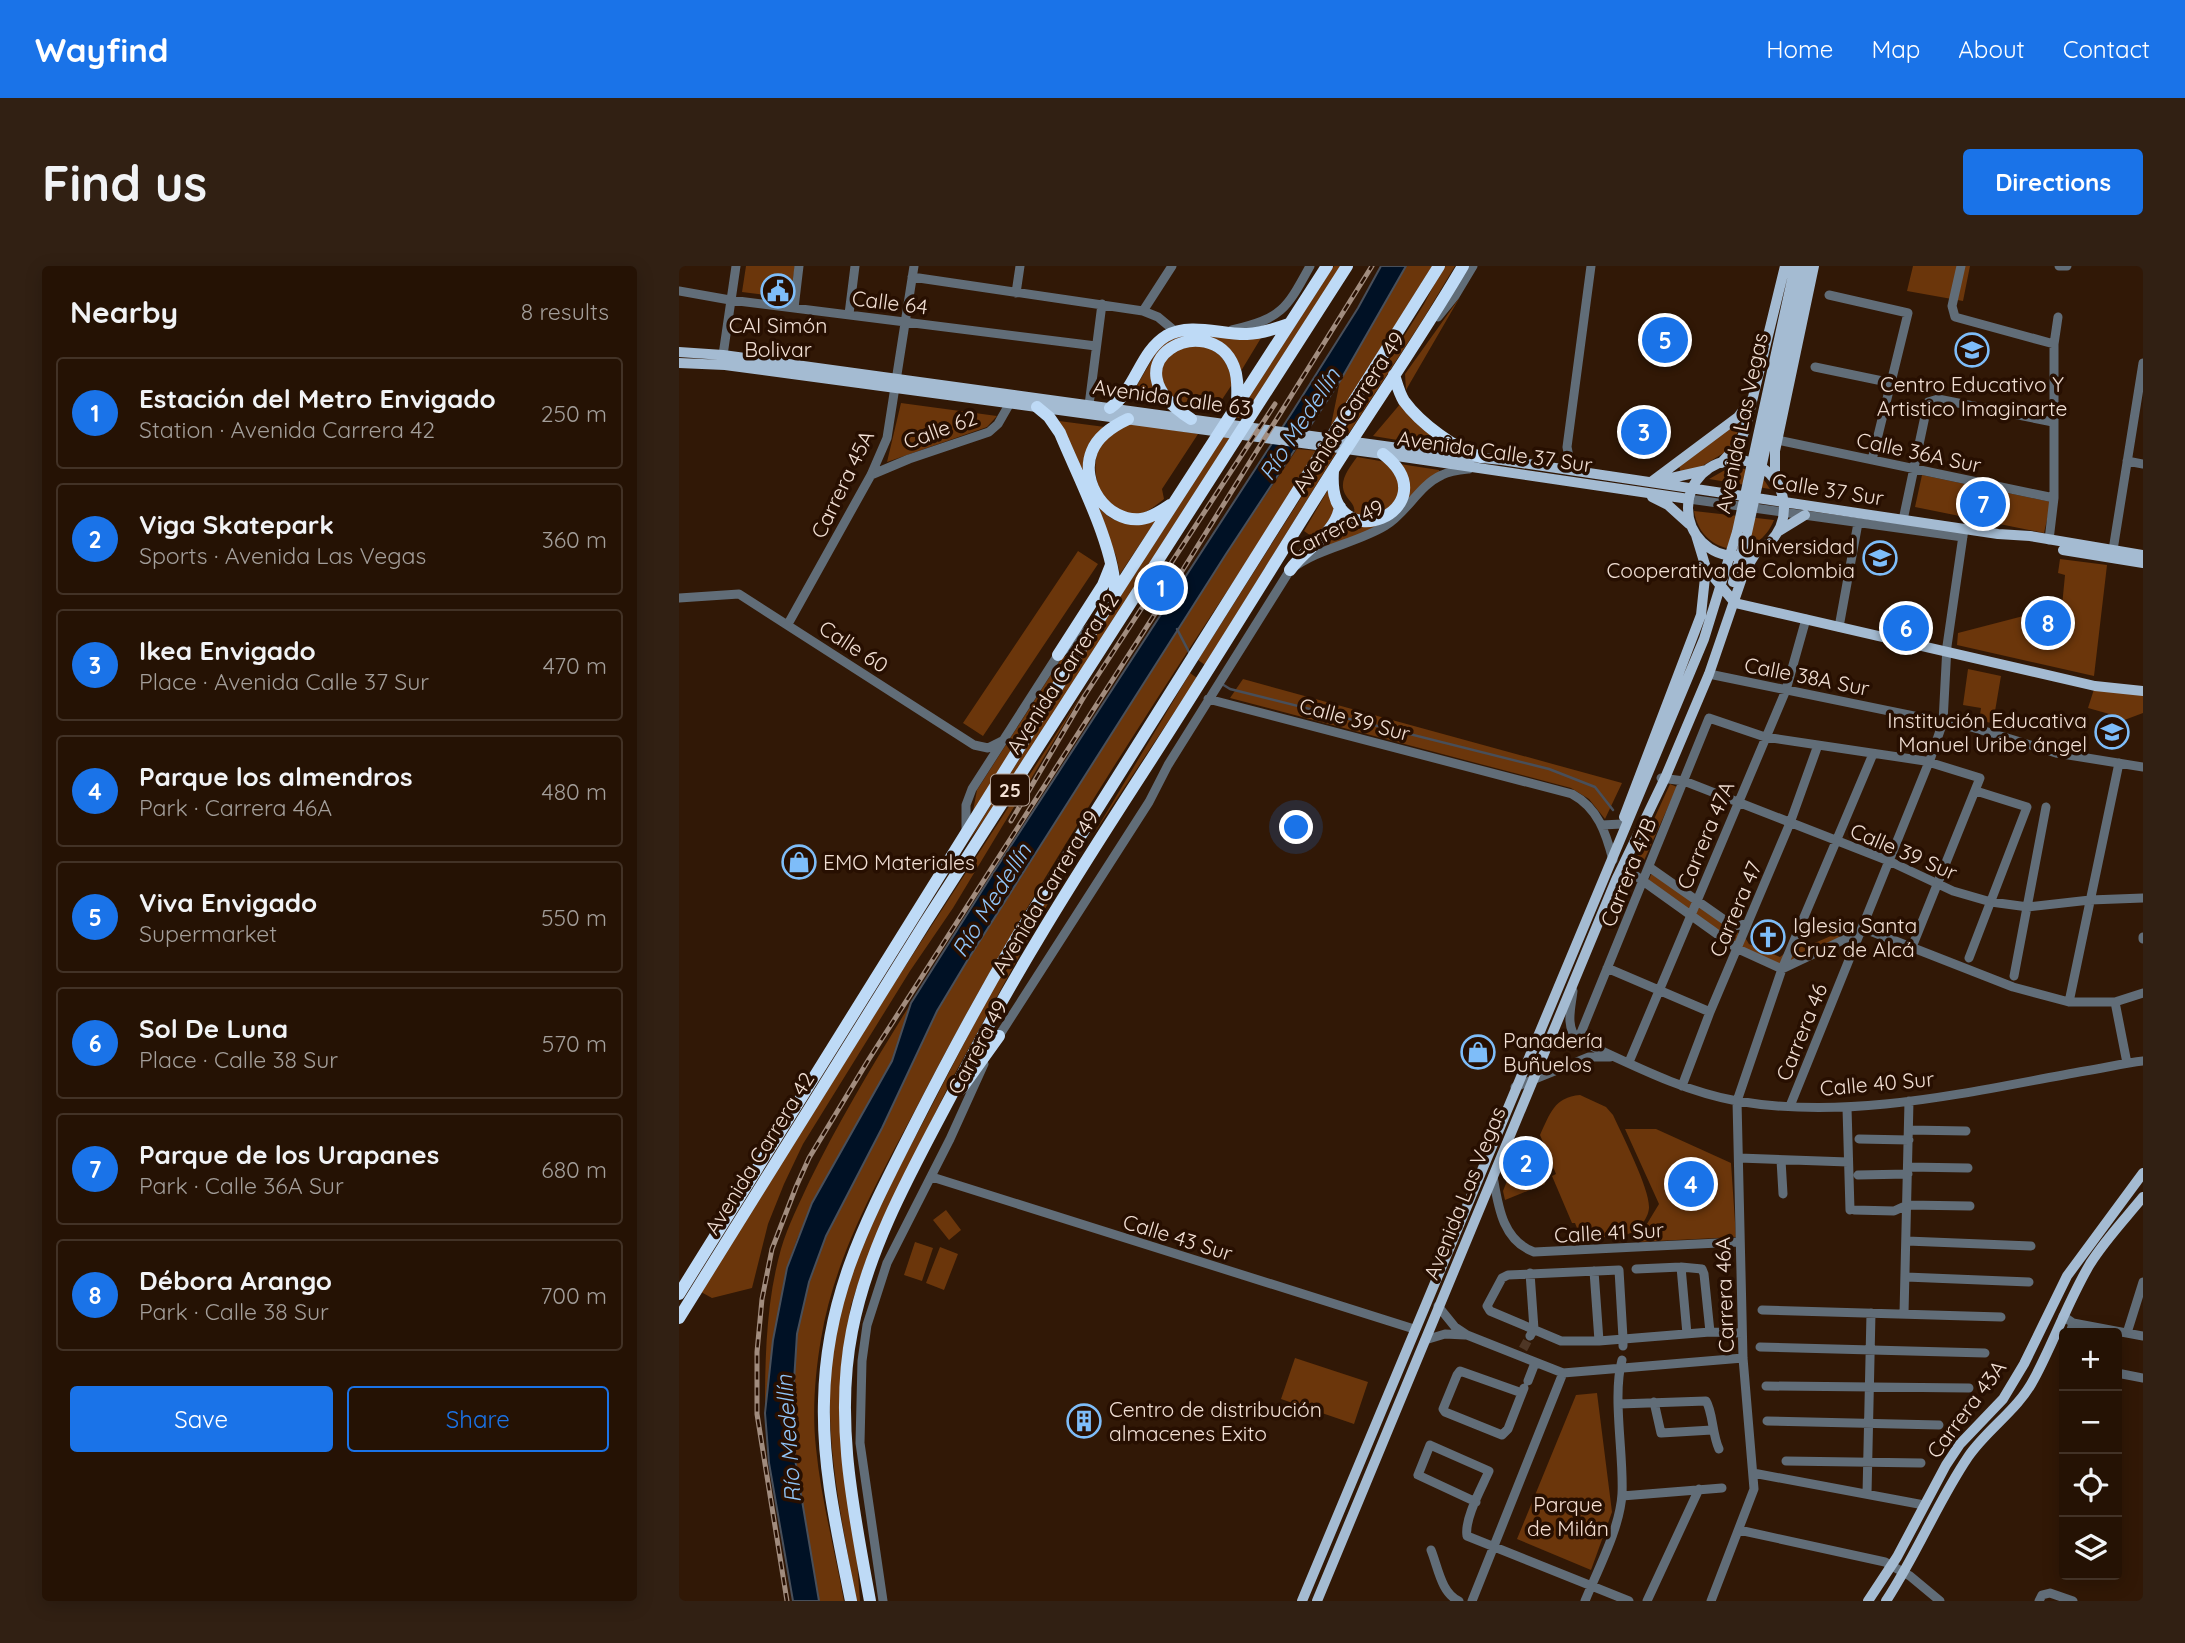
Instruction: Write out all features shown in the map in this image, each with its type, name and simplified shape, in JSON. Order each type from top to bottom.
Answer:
[{"type":"highway","name":"Avenida Carrera 42","points":[[679,1294],[1115,594],[1327,266]]},
{"type":"highway","name":"Avenida Carrera 42","points":[[679,1318],[866,1017],[1347,266]]},
{"type":"highway","name":"Avenida Carrera 49","points":[[851,1601],[824,1447],[824,1401],[827,1350],[840,1288],[860,1234],[964,1027],[1023,925],[1439,266]]},
{"type":"highway","name":"Avenida Carrera 49","points":[[869,1601],[847,1454],[845,1398],[852,1333],[877,1245],[976,1047],[1059,903],[1463,266]]},
{"type":"highway","points":[[1110,408],[1129,390],[1156,344],[1176,332],[1200,330],[1248,334],[1289,324]]},
{"type":"highway","points":[[1191,419],[1166,400],[1160,391],[1155,373],[1165,352],[1189,341],[1202,340],[1226,353],[1234,367],[1237,405]]},
{"type":"highway","points":[[1394,375],[1399,393],[1410,408],[1478,463]]},
{"type":"highway","points":[[1037,407],[1049,417],[1060,433],[1112,562],[1115,594]]},
{"type":"highway","points":[[1128,419],[1103,435],[1092,450],[1088,468],[1099,499],[1111,512],[1132,519],[1147,518],[1174,503]]},
{"type":"highway","points":[[1333,470],[1333,488],[1340,507],[1351,518],[1367,523],[1386,517],[1402,502],[1404,486],[1397,467],[1383,454]]},
{"type":"highway","points":[[1290,570],[1302,554],[1335,523],[1340,507]]},
{"type":"highway","points":[[1058,655],[1103,585],[1112,562]]},
{"type":"highway","points":[[1059,903],[1102,800]]},
{"type":"highway","points":[[837,1041],[866,1017]]},
{"type":"highway","points":[[933,1130],[999,1036]]},
{"type":"main road","name":"Avenida Las Vegas","points":[[1721,463],[1743,437],[1785,266]]},
{"type":"main road","name":"Avenida Las Vegas","points":[[1663,778],[1747,533],[1795,266]]},
{"type":"main road","name":"Avenida Las Vegas","points":[[1779,362],[1805,266]]},
{"type":"main road","name":"Avenida Las Vegas","points":[[1784,507],[1777,484],[1774,459],[1814,266]]},
{"type":"main road","points":[[680,355],[723,355],[897,383]]},
{"type":"main road","points":[[680,355],[725,365],[897,383]]},
{"type":"main road","name":"Avenida Calle 63","points":[[897,383],[1037,407],[1383,454]]},
{"type":"main road","name":"Avenida Calle 63","points":[[897,383],[1089,405],[1442,454]]},
{"type":"main road","points":[[1651,482],[1738,417],[1756,387],[1773,394],[1788,388]]},
{"type":"main road","name":"Avenida Calle 37 Sur","points":[[1383,454],[1578,471],[1651,482]]},
{"type":"main road","name":"Avenida Calle 37 Sur","points":[[1442,454],[1478,463],[1643,492]]},
{"type":"main road","points":[[1651,482],[1707,470],[1736,460],[1765,470],[1806,510]]},
{"type":"main road","points":[[1707,470],[1691,494],[1689,517],[1706,568],[1735,603],[2095,686],[2143,691]]},
{"type":"main road","name":"Calle 37 Sur","points":[[1651,482],[1691,494]]},
{"type":"main road","points":[[1643,492],[1668,505],[1708,547],[1724,555],[1741,556],[1758,551]]},
{"type":"main road","name":"Calle 37 Sur","points":[[1643,492],[1691,494],[1806,510],[1869,514],[1963,533],[2049,540],[2143,555]]},
{"type":"main road","points":[[1777,533],[1784,507]]},
{"type":"main road","name":"Avenida Las Vegas","points":[[1317,1601],[1617,877],[1709,674],[1744,572],[1758,551],[1806,510]]},
{"type":"main road","points":[[1869,514],[1876,525]]},
{"type":"main road","name":"Calle 37 Sur","points":[[1998,534],[2029,544],[2143,563]]},
{"type":"main road","name":"Avenida Las Vegas","points":[[1624,827],[1627,805],[1701,615],[1706,568]]},
{"type":"main road","points":[[1701,615],[1716,611],[1729,619]]},
{"type":"main road","name":"Avenida Las Vegas","points":[[1301,1601],[1515,1087],[1613,861],[1624,827],[1709,641]]},
{"type":"main road","points":[[1624,827],[1627,839],[1633,844]]},
{"type":"main road","points":[[1541,1058],[1535,1051],[1543,1023]]},
{"type":"main road","name":"Carrera 43A","points":[[1868,1601],[1892,1566],[1960,1444],[2003,1399],[2024,1364],[2067,1276],[2143,1173]]},
{"type":"main road","name":"Carrera 43A","points":[[1886,1601],[1968,1457],[2021,1398],[2033,1380],[2092,1262],[2143,1197]]},
{"type":"street","points":[[723,355],[736,266]]},
{"type":"street","points":[[794,308],[799,266]]},
{"type":"street","points":[[849,314],[855,266]]},
{"type":"street","name":"Carrera 45A","points":[[788,624],[871,474],[887,438],[914,266]]},
{"type":"street","points":[[1016,293],[1020,266]]},
{"type":"street","points":[[1143,311],[1169,266]]},
{"type":"street","points":[[1223,332],[1258,324],[1278,314],[1310,266]]},
{"type":"street","points":[[1414,345],[1455,296],[1473,266]]},
{"type":"street","points":[[1578,471],[1569,457],[1567,447],[1591,266]]},
{"type":"street","points":[[1961,266],[1952,306],[1955,317],[2054,344]]},
{"type":"street","points":[[912,277],[1143,311],[1158,317],[1176,332]]},
{"type":"street","name":"Calle 64","points":[[679,291],[730,300],[1096,346]]},
{"type":"street","points":[[1829,295],[1908,313],[1872,460]]},
{"type":"street","points":[[1089,405],[1102,304]]},
{"type":"street","points":[[2049,540],[2054,498],[2054,344],[2058,317]]},
{"type":"street","points":[[2113,550],[2127,461],[2139,413],[2143,363]]},
{"type":"street","points":[[1815,367],[1892,383]]},
{"type":"street","points":[[1903,520],[1926,407],[1933,400],[2053,422]]},
{"type":"street","name":"Calle 62","points":[[871,474],[989,432],[999,424],[1010,403]]},
{"type":"street","name":"Calle 36A Sur","points":[[1777,439],[2054,498]]},
{"type":"street","points":[[2127,461],[2143,464]]},
{"type":"street","name":"Carrera 49","points":[[883,1601],[879,1556],[862,1458],[862,1361],[867,1325],[887,1264],[999,1036],[1149,802],[1208,699],[1290,570],[1303,560],[1386,525],[1438,477],[1478,463]]},
{"type":"street","name":"Calle 37 Sur","points":[[1806,510],[1858,523],[1963,533]]},
{"type":"street","points":[[1839,627],[1858,523]]},
{"type":"street","name":"Carrera 46","points":[[1790,1106],[1929,763],[1943,722],[1946,652],[1963,533]]},
{"type":"street","name":"Calle 60","points":[[679,598],[739,594],[974,745],[988,747],[1002,741]]},
{"type":"street","name":"Carrera 47A","points":[[1629,1062],[1786,690],[1807,620]]},
{"type":"street","name":"Avenida Carrera 42","points":[[966,834],[968,797],[1002,741],[1058,655],[1099,621]]},
{"type":"street","name":"Calle 38A Sur","points":[[1709,674],[1943,722],[1955,722],[2056,753],[2143,767]]},
{"type":"street","name":"Calle 39 Sur","points":[[1208,699],[1572,794],[1591,808],[1602,825],[1613,861]]},
{"type":"street","name":"Carrera 47B","points":[[1578,1040],[1710,718],[1765,737]]},
{"type":"street","points":[[1765,737],[1929,763],[1980,778],[1912,947]]},
{"type":"street","name":"Carrera 47","points":[[1682,1086],[1710,1012],[1790,823],[1818,746]]},
{"type":"street","name":"Carrera 46A","points":[[1711,1601],[1751,1500],[1753,1473],[1743,1358],[1738,1242],[1737,1101],[1782,969],[1873,754]]},
{"type":"street","points":[[2069,1002],[2119,763]]},
{"type":"street","name":"Calle 39 Sur","points":[[1663,778],[1684,781],[1889,861],[1939,885],[1991,902],[2028,907],[2090,900],[2143,898]]},
{"type":"street","points":[[1969,958],[2027,807],[1976,791]]},
{"type":"street","points":[[2014,976],[2046,807]]},
{"type":"street","points":[[1602,825],[1624,827]]},
{"type":"street","points":[[1649,867],[1733,926],[1747,925]]},
{"type":"street","points":[[1617,877],[1632,875],[1643,881],[1738,949],[1782,969],[1860,932],[1870,931],[2013,987],[2069,1002],[2115,1002],[2143,993]]},
{"type":"street","points":[[1608,968],[1710,1012]]},
{"type":"street","points":[[1574,980],[1570,1020],[1571,1029],[1578,1040]]},
{"type":"street","points":[[2115,1002],[2127,1063]]},
{"type":"street","name":"Calle 40 Sur","points":[[1578,1040],[1682,1086],[1737,1101],[1790,1106],[1847,1108],[1909,1101],[2143,1061]]},
{"type":"street","name":"Calle 40 Sur","points":[[1515,1087],[1589,1057],[1619,1058]]},
{"type":"street","points":[[1904,1314],[1909,1101]]},
{"type":"street","points":[[1847,1108],[1852,1210],[1894,1210],[1907,1205],[1970,1206]]},
{"type":"street","points":[[1909,1130],[1966,1131]]},
{"type":"street","points":[[1859,1139],[1909,1140]]},
{"type":"street","points":[[1739,1158],[1848,1162]]},
{"type":"street","points":[[1781,1160],[1783,1194]]},
{"type":"street","points":[[1858,1175],[1968,1168]]},
{"type":"street","name":"Calle 41 Sur","points":[[1493,1173],[1504,1223],[1518,1244],[1534,1252],[1738,1242]]},
{"type":"street","name":"Calle 43 Sur","points":[[932,1177],[1414,1329]]},
{"type":"street","points":[[1907,1241],[2031,1246]]},
{"type":"street","points":[[1681,1267],[1687,1334]]},
{"type":"street","points":[[1636,1269],[1702,1269],[1705,1274],[1710,1332]]},
{"type":"street","points":[[1623,1342],[1619,1270],[1530,1273],[1501,1278],[1487,1307],[1532,1333],[1561,1341],[1623,1342],[1710,1332],[1742,1333]]},
{"type":"street","points":[[1594,1271],[1599,1341]]},
{"type":"street","points":[[1530,1273],[1532,1333]]},
{"type":"street","points":[[1906,1277],[2029,1282]]},
{"type":"street","points":[[2127,1333],[2143,1282]]},
{"type":"street","points":[[1438,1306],[1455,1327],[1467,1335],[1521,1353],[1535,1363],[1563,1373],[1621,1364],[1743,1358]]},
{"type":"street","points":[[1762,1310],[2001,1317]]},
{"type":"street","points":[[1867,1494],[1871,1313]]},
{"type":"street","points":[[2063,1316],[2073,1323],[2143,1336]]},
{"type":"street","points":[[2072,1328],[2073,1323]]},
{"type":"street","points":[[1425,1339],[1445,1334],[1467,1335]]},
{"type":"street","points":[[1760,1347],[1985,1353]]},
{"type":"street","points":[[1524,1387],[1460,1371],[1443,1409],[1502,1435],[1508,1429],[1535,1363]]},
{"type":"street","points":[[1585,1601],[1617,1520],[1622,1496],[1619,1404],[1621,1364]]},
{"type":"street","points":[[1472,1601],[1563,1373]]},
{"type":"street","points":[[2122,1374],[2143,1377]]},
{"type":"street","points":[[1766,1386],[1969,1388]]},
{"type":"street","points":[[1619,1404],[1706,1401],[1710,1404],[1712,1430],[1719,1449]]},
{"type":"street","points":[[1654,1402],[1661,1433],[1712,1430]]},
{"type":"street","points":[[1767,1421],[1939,1424]]},
{"type":"street","points":[[1476,1502],[1418,1475],[1430,1445],[1489,1471],[1466,1531],[1467,1536],[1629,1601]]},
{"type":"street","points":[[1786,1461],[1921,1463]]},
{"type":"street","points":[[1753,1473],[1924,1505]]},
{"type":"street","points":[[1622,1496],[1722,1488]]},
{"type":"street","points":[[1647,1601],[1699,1489]]},
{"type":"street","points":[[1739,1530],[1885,1562],[1940,1601]]},
{"type":"street","points":[[1431,1550],[1446,1590],[1459,1601]]},
{"type":"street","points":[[2042,1597],[2050,1593],[2073,1601]]},
{"type":"green space","points":[[746,266],[795,266],[790,298],[742,292]]},
{"type":"green space","points":[[1334,266],[1342,266],[1243,419],[1235,417]]},
{"type":"green space","points":[[1406,266],[1432,266],[1330,430],[1340,381]]},
{"type":"green space","points":[[1444,266],[1455,266],[1349,433],[1344,432],[1424,304]]},
{"type":"green space","points":[[1913,266],[1970,266],[1963,301],[1907,291]]},
{"type":"green space","points":[[1460,297],[1406,390],[1405,374]]},
{"type":"green space","points":[[1185,333],[1261,338],[1241,371],[1200,337],[1154,359],[1151,380],[1162,403],[1126,398],[1136,387],[1161,344]]},
{"type":"green space","points":[[1202,345],[1223,359],[1233,383],[1213,413],[1186,408],[1173,398],[1161,375],[1164,361],[1170,354]]},
{"type":"green space","points":[[901,403],[997,416],[987,427],[887,462]]},
{"type":"green space","points":[[1401,403],[1448,445],[1446,448],[1373,436]]},
{"type":"green space","points":[[1059,421],[1105,427],[1088,449],[1083,464],[1090,490],[1102,510],[1124,522],[1156,520],[1120,574],[1116,556]]},
{"type":"green space","points":[[1128,423],[1198,434],[1162,489],[1164,499],[1147,511],[1135,515],[1112,507],[1104,498],[1096,474],[1099,449],[1105,438]]},
{"type":"green space","points":[[1737,423],[1742,425],[1727,451],[1699,468],[1681,473],[1679,466]]},
{"type":"green space","points":[[1222,437],[1230,438],[1007,789],[968,842],[1104,622]]},
{"type":"green space","points":[[1297,449],[1319,451],[1113,768],[1014,930],[892,1153],[849,1244],[828,1307],[819,1352],[814,1407],[818,1467],[844,1601],[819,1601],[795,1459],[793,1397],[797,1334],[809,1282],[826,1236],[882,1128],[937,1011],[1226,554]]},
{"type":"green space","points":[[1330,452],[1336,453],[1205,665],[1198,660]]},
{"type":"green space","points":[[1357,457],[1386,462],[1399,481],[1398,500],[1381,515],[1354,515],[1353,506],[1345,494],[1344,479]]},
{"type":"green space","points":[[1400,464],[1439,470],[1440,473],[1397,514],[1369,531],[1322,549],[1340,532],[1347,521],[1359,524],[1376,523],[1388,515],[1408,492],[1409,487]]},
{"type":"green space","points":[[1740,468],[1758,474],[1770,489],[1709,479],[1725,470]]},
{"type":"green space","points":[[1922,475],[2051,502],[2044,533],[1915,507]]},
{"type":"green space","points":[[1329,488],[1334,514],[1314,538],[1304,531]]},
{"type":"green space","points":[[1694,511],[1774,520],[1766,534],[1755,543],[1743,548],[1730,548],[1718,545],[1707,537],[1699,526]]},
{"type":"green space","points":[[1078,551],[1098,564],[983,736],[963,723]]},
{"type":"green space","points":[[2060,559],[2107,565],[2094,676],[1957,645],[1958,633],[2062,606],[2065,575],[2058,573]]},
{"type":"green space","points":[[1073,651],[972,816],[977,790],[1061,659]]},
{"type":"green space","points":[[1968,669],[2001,676],[1993,723],[1979,721],[1981,708],[1963,705]]},
{"type":"green space","points":[[1190,673],[1197,678],[1093,835]]},
{"type":"green space","points":[[1243,679],[1622,783],[1605,819],[1589,799],[1571,788],[1230,698]]},
{"type":"green space","points":[[2095,686],[2143,691],[2143,713],[2111,725],[2113,715],[2088,708]]},
{"type":"green space","points":[[1084,691],[953,908],[910,971],[803,1144],[768,1224],[752,1288],[712,1298],[701,1292],[895,982]]},
{"type":"green space","points":[[1670,784],[1677,787],[1642,865],[1635,861]]},
{"type":"green space","points":[[1080,845],[953,1077],[865,1263],[851,1305],[842,1358],[860,1601],[856,1601],[836,1486],[831,1428],[831,1369],[843,1301],[853,1268],[896,1174],[997,981]]},
{"type":"green space","points":[[1653,870],[1746,939],[1749,944],[1780,957],[1796,944],[1810,945],[1854,926],[1854,934],[1783,968],[1738,949],[1647,884]]},
{"type":"green space","points":[[911,1003],[892,1061],[830,1171],[797,1239],[787,1268],[773,1340],[765,1413],[769,1310],[784,1240],[833,1135]]},
{"type":"green space","points":[[1580,1095],[1606,1107],[1613,1115],[1645,1188],[1649,1208],[1647,1217],[1638,1228],[1625,1235],[1581,1238],[1552,1176],[1556,1174],[1540,1135],[1550,1114],[1559,1103],[1571,1096]]},
{"type":"green space","points":[[1625,1129],[1656,1129],[1731,1163],[1736,1237],[1636,1242],[1659,1204]]},
{"type":"green space","points":[[1530,1141],[1545,1184],[1505,1200],[1503,1191],[1522,1143]]},
{"type":"green space","points":[[946,1210],[961,1230],[949,1240],[933,1220]]},
{"type":"green space","points":[[915,1242],[933,1248],[922,1281],[904,1275]]},
{"type":"green space","points":[[940,1247],[958,1254],[944,1290],[926,1283]]},
{"type":"green space","points":[[1295,1358],[1368,1382],[1354,1424],[1281,1399]]},
{"type":"green space","name":"Parque de Milán","points":[[1597,1393],[1612,1512],[1591,1570],[1517,1539],[1576,1395]]},
{"type":"water","name":"Río Medellín","points":[[1381,266],[1406,266],[1340,381],[1226,554],[937,1011],[882,1128],[826,1236],[809,1282],[797,1334],[793,1397],[795,1459],[819,1601],[793,1601],[769,1463],[765,1413],[773,1340],[787,1268],[812,1203],[892,1061],[911,1003],[1291,414],[1358,308]]},
{"type":"waterway","points":[[1177,629],[1190,654]]},
{"type":"waterway","points":[[1222,684],[1230,689],[1549,769],[1595,787],[1613,810]]},
{"type":"tunnel","points":[[1523,1349],[1530,1336]]},
{"type":"railway","points":[[787,1601],[757,1414],[757,1352],[762,1299],[772,1249],[796,1187],[809,1158],[869,1059],[1169,592],[1372,266]]},
{"type":"railway","points":[[1011,821],[1085,695],[1275,404]]},
{"type":"place","name":"CAI Simón Bolivar","points":[[778,291]]},
{"type":"place","name":"Viva Envigado","points":[[1665,340]]},
{"type":"place","name":"Centro Educativo Y Artistico Imaginarte","points":[[1972,350]]},
{"type":"place","name":"Ikea Envigado","points":[[1644,432]]},
{"type":"place","name":"Parque de los Urapanes","points":[[1983,504]]},
{"type":"place","name":"Universidad Cooperativa de Colombia","points":[[1880,558]]},
{"type":"place","name":"Estación del Metro Envigado","points":[[1161,588]]},
{"type":"place","name":"Débora Arango","points":[[2048,623]]},
{"type":"place","name":"Sol De Luna","points":[[1906,628]]},
{"type":"place","name":"Institución Educativa Manuel Uribe ángel","points":[[2112,732]]},
{"type":"place","name":"EMO Materiales","points":[[799,862]]},
{"type":"place","name":"Iglesia Santa Cruz de Alcá","points":[[1768,937]]},
{"type":"place","name":"Panadería Buñuelos","points":[[1478,1052]]},
{"type":"place","name":"Viga Skatepark","points":[[1526,1163]]},
{"type":"place","name":"Parque los almendros","points":[[1691,1184]]},
{"type":"place","name":"Centro de distribución almacenes Exito","points":[[1084,1421]]}]
